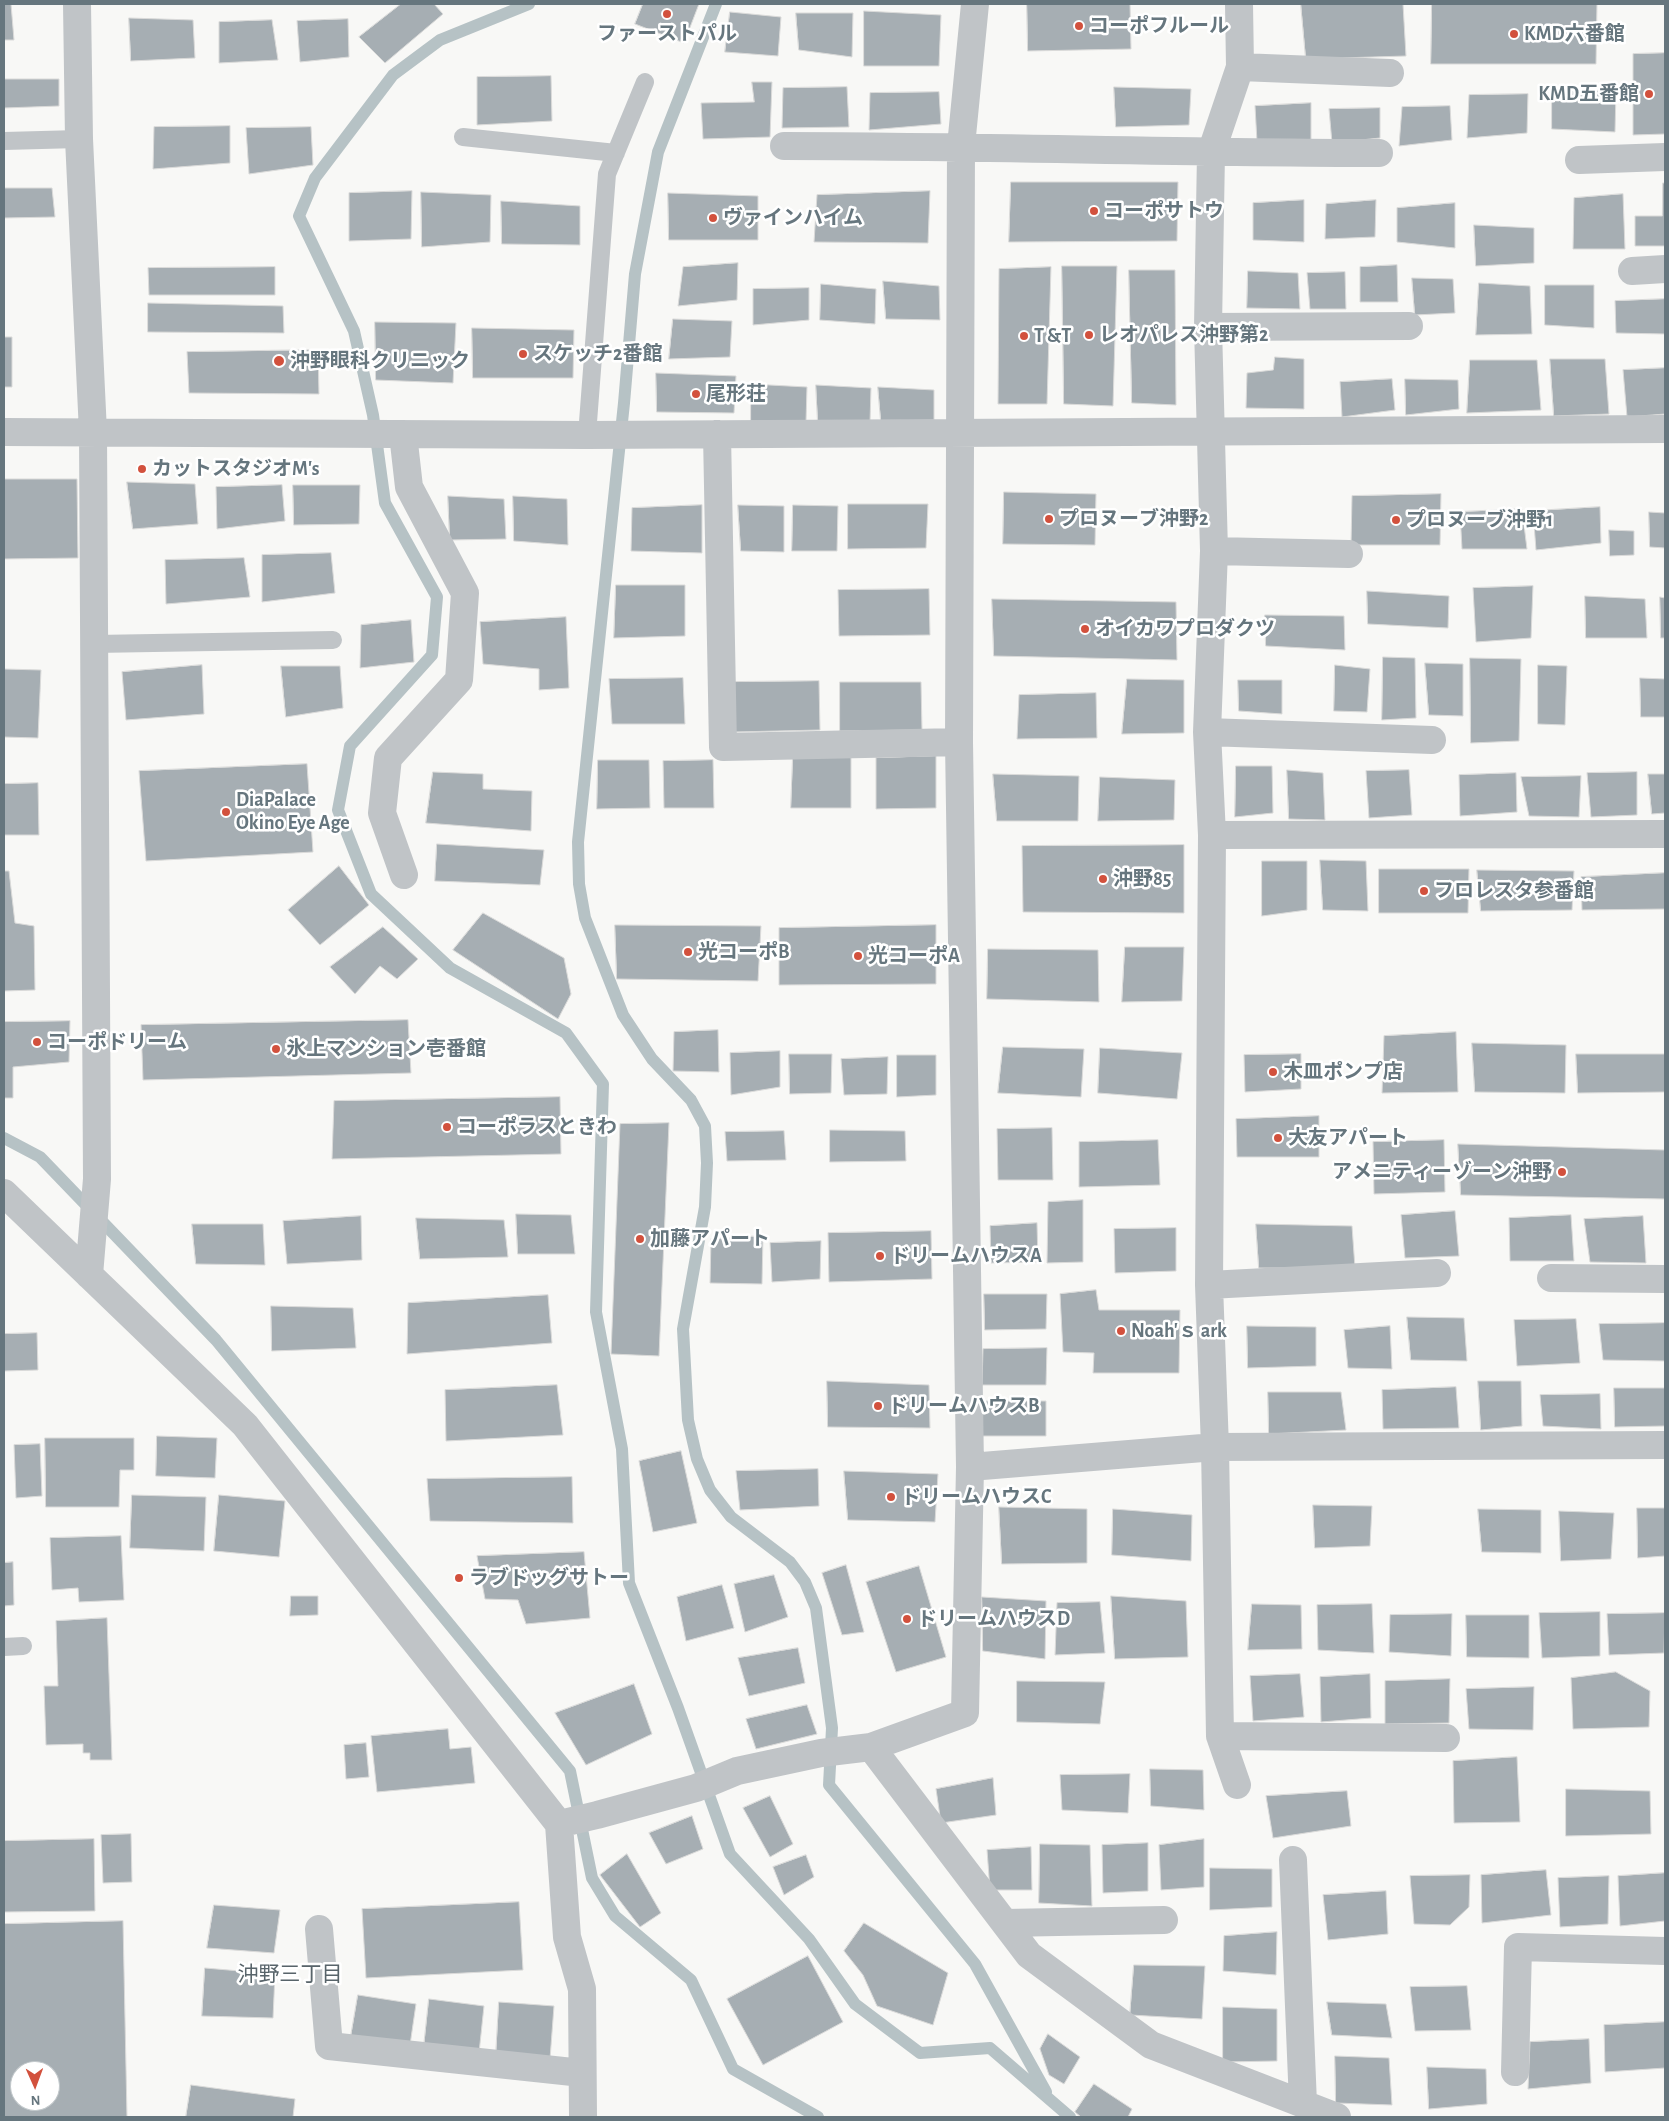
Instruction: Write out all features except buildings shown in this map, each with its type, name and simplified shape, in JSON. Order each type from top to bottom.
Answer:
[{"type":"street","points":[[77,4],[79,139],[93,432],[97,1179],[89,1275]]},
{"type":"street","points":[[564,1822],[597,1816],[696,1788],[737,1771],[821,1753],[860,1749],[965,1713],[970,1467],[959,742],[960,146],[976,4]]},
{"type":"street","points":[[1237,1785],[1220,1736],[1215,1447],[1209,1285],[1212,835],[1207,732],[1214,551],[1208,327],[1211,153],[1240,67],[1239,4]]},
{"type":"street","points":[[1240,67],[1390,73]]},
{"type":"street","points":[[784,146],[960,146],[1211,153],[1379,153]]},
{"type":"street","points":[[1579,160],[1665,157]]},
{"type":"street","points":[[1632,271],[1665,269]]},
{"type":"street","points":[[1208,327],[1410,326]]},
{"type":"street","points":[[4,432],[610,435],[1665,429]]},
{"type":"street","points":[[384,434],[409,487],[465,593],[459,680],[388,758],[382,814],[404,875]]},
{"type":"street","points":[[717,434],[723,747],[959,742]]},
{"type":"street","points":[[1214,551],[1349,554]]},
{"type":"street","points":[[1207,732],[1432,740]]},
{"type":"street","points":[[1212,835],[1665,834]]},
{"type":"street","points":[[4,1193],[245,1425],[564,1822],[567,1937],[582,1990],[583,2117]]},
{"type":"street","points":[[1209,1285],[1437,1273]]},
{"type":"street","points":[[1551,1278],[1665,1279]]},
{"type":"street","points":[[970,1467],[1215,1447],[1665,1445]]},
{"type":"street","points":[[1220,1736],[1446,1738]]},
{"type":"street","points":[[860,1749],[1005,1923],[1029,1955],[1151,2045],[1336,2117]]},
{"type":"street","points":[[1293,1860],[1303,2104]]},
{"type":"street","points":[[1005,1923],[1164,1920]]},
{"type":"street","points":[[319,1929],[328,2046],[582,2073]]},
{"type":"street","points":[[1516,2072],[1518,1947],[1665,1950]]},
{"type":"lane","points":[[610,435],[607,174],[645,82]]},
{"type":"lane","points":[[463,137],[616,153]]},
{"type":"lane","points":[[4,141],[79,139]]},
{"type":"lane","points":[[94,644],[334,640]]},
{"type":"lane","points":[[4,1647],[23,1646]]},
{"type":"waterway","points":[[529,4],[440,40],[393,75],[315,178],[299,216],[354,331],[373,415],[385,503],[437,597],[432,655],[350,746],[338,810],[371,894],[450,968],[566,1033],[603,1084],[596,1312],[622,1449],[629,1583],[678,1708],[730,1854],[809,1939],[855,2004],[920,2053],[990,2048],[1070,2117]]},
{"type":"waterway","points":[[716,4],[658,152],[635,274],[624,403],[578,842],[579,884],[585,918],[623,1015],[652,1059],[691,1100],[705,1126],[707,1163],[705,1207],[683,1329],[688,1420],[697,1459],[710,1490],[731,1517],[790,1562],[805,1582],[816,1608],[832,1728],[829,1785],[975,1964],[1046,2092]]},
{"type":"waterway","points":[[4,1138],[40,1157],[216,1340],[570,1771],[592,1878],[615,1916],[691,1980],[733,2069],[818,2117]]},
{"type":"place","name":"ファーストパル","points":[[667,14]]},
{"type":"place","name":"コーポフルール","points":[[1079,26]]},
{"type":"place","name":"KMD六番館","points":[[1514,34]]},
{"type":"place","name":"KMD五番館","points":[[1649,94]]},
{"type":"place","name":"コーポサトウ","points":[[1094,211]]},
{"type":"place","name":"ヴァインハイム","points":[[713,218]]},
{"type":"place","name":"レオパレス沖野第2","points":[[1089,335]]},
{"type":"place","name":"T &T","points":[[1024,336]]},
{"type":"place","name":"スケッチ2番館","points":[[523,354]]},
{"type":"place","name":"沖野眼科クリニック","points":[[279,361]]},
{"type":"place","name":"尾形荘","points":[[696,394]]},
{"type":"place","name":"カットスタジオM's","points":[[142,469]]},
{"type":"place","name":"プロヌーブ沖野2","points":[[1049,519]]},
{"type":"place","name":"プロヌーブ沖野1","points":[[1396,520]]},
{"type":"place","name":"オイカワプロダクツ","points":[[1085,629]]},
{"type":"place","name":"DiaPalace Okino Eye Age","points":[[226,812]]},
{"type":"place","name":"沖野85","points":[[1103,879]]},
{"type":"place","name":"フロレスタ参番館","points":[[1424,891]]},
{"type":"place","name":"光コーポB","points":[[688,952]]},
{"type":"place","name":"光コーポA","points":[[858,956]]},
{"type":"place","name":"コーポドリーム","points":[[37,1042]]},
{"type":"place","name":"氷上マンション壱番館","points":[[276,1049]]},
{"type":"place","name":"木皿ポンプ店","points":[[1273,1072]]},
{"type":"place","name":"コーポラスときわ","points":[[447,1127]]},
{"type":"place","name":"大友アパート","points":[[1278,1138]]},
{"type":"place","name":"アメニティーゾーン沖野","points":[[1562,1172]]},
{"type":"place","name":"加藤アパート","points":[[640,1239]]},
{"type":"place","name":"ドリームハウスA","points":[[880,1256]]},
{"type":"place","name":"Noah′ｓ ark","points":[[1121,1331]]},
{"type":"place","name":"ドリームハウスB","points":[[878,1406]]},
{"type":"place","name":"ドリームハウスC","points":[[891,1497]]},
{"type":"place","name":"ラブドッグサトー","points":[[459,1578]]},
{"type":"place","name":"ドリームハウスD","points":[[907,1619]]},
{"type":"district","name":"沖野三丁目","points":[[290,1975]]}]
